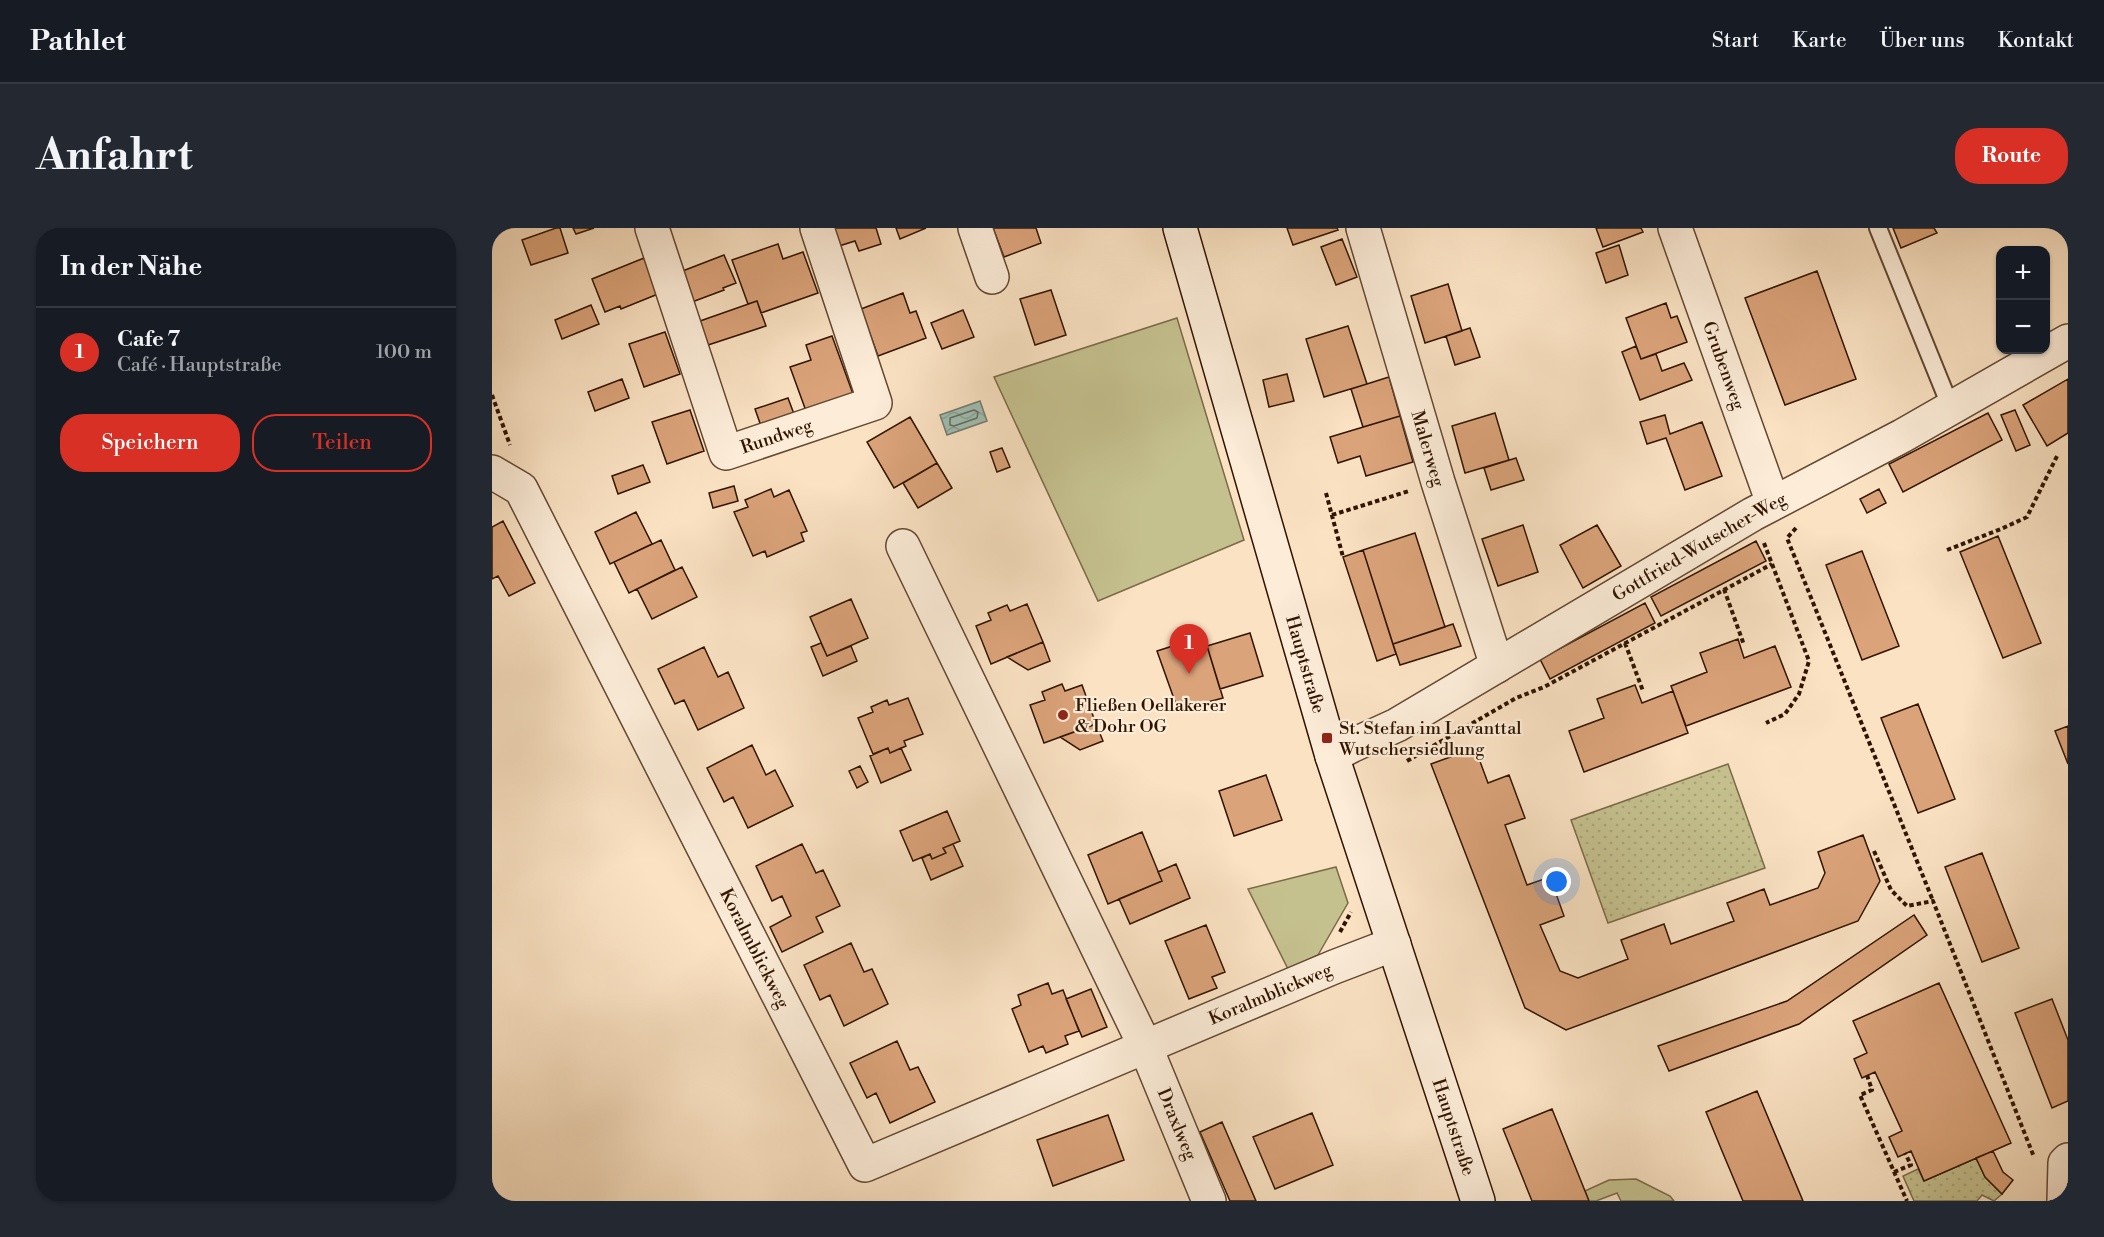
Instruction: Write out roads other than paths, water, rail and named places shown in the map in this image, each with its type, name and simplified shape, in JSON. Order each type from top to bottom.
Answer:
[{"type":"street","name":"Rundweg","points":[[652,228],[726,453],[875,403],[817,228]]},
{"type":"street","points":[[975,228],[992,277]]},
{"type":"street","name":"Hauptstraße","points":[[1180,228],[1332,756],[1478,1201]]},
{"type":"street","name":"Malerweg","points":[[1363,228],[1438,482],[1497,666]]},
{"type":"street","name":"Grubenweg","points":[[1675,228],[1763,509]]},
{"type":"street","name":"Gottfried-Wutscher-Weg","points":[[1332,756],[1397,725],[1763,509],[1902,436],[2068,341]]},
{"type":"street","name":"Koralmblickweg","points":[[497,475],[521,489],[865,1165],[1334,967],[1394,944]]},
{"type":"street","points":[[903,546],[1146,1048]]},
{"type":"street","name":"Draxlweg","points":[[1146,1048],[1209,1201]]},
{"type":"street","points":[[2064,1201],[2065,1163],[2068,1160]]},
{"type":"lane","points":[[1878,228],[1951,408]]},
{"type":"water","points":[[980,401],[987,421],[947,435],[940,415]]},
{"type":"place","name":"Cafe 7","points":[[1189,674]]},
{"type":"place","name":"Fließen Oellakerer & Dohr OG","points":[[1063,715]]},
{"type":"place","name":"St. Stefan im Lavanttal Wutschersiedlung","points":[[1327,738]]}]
